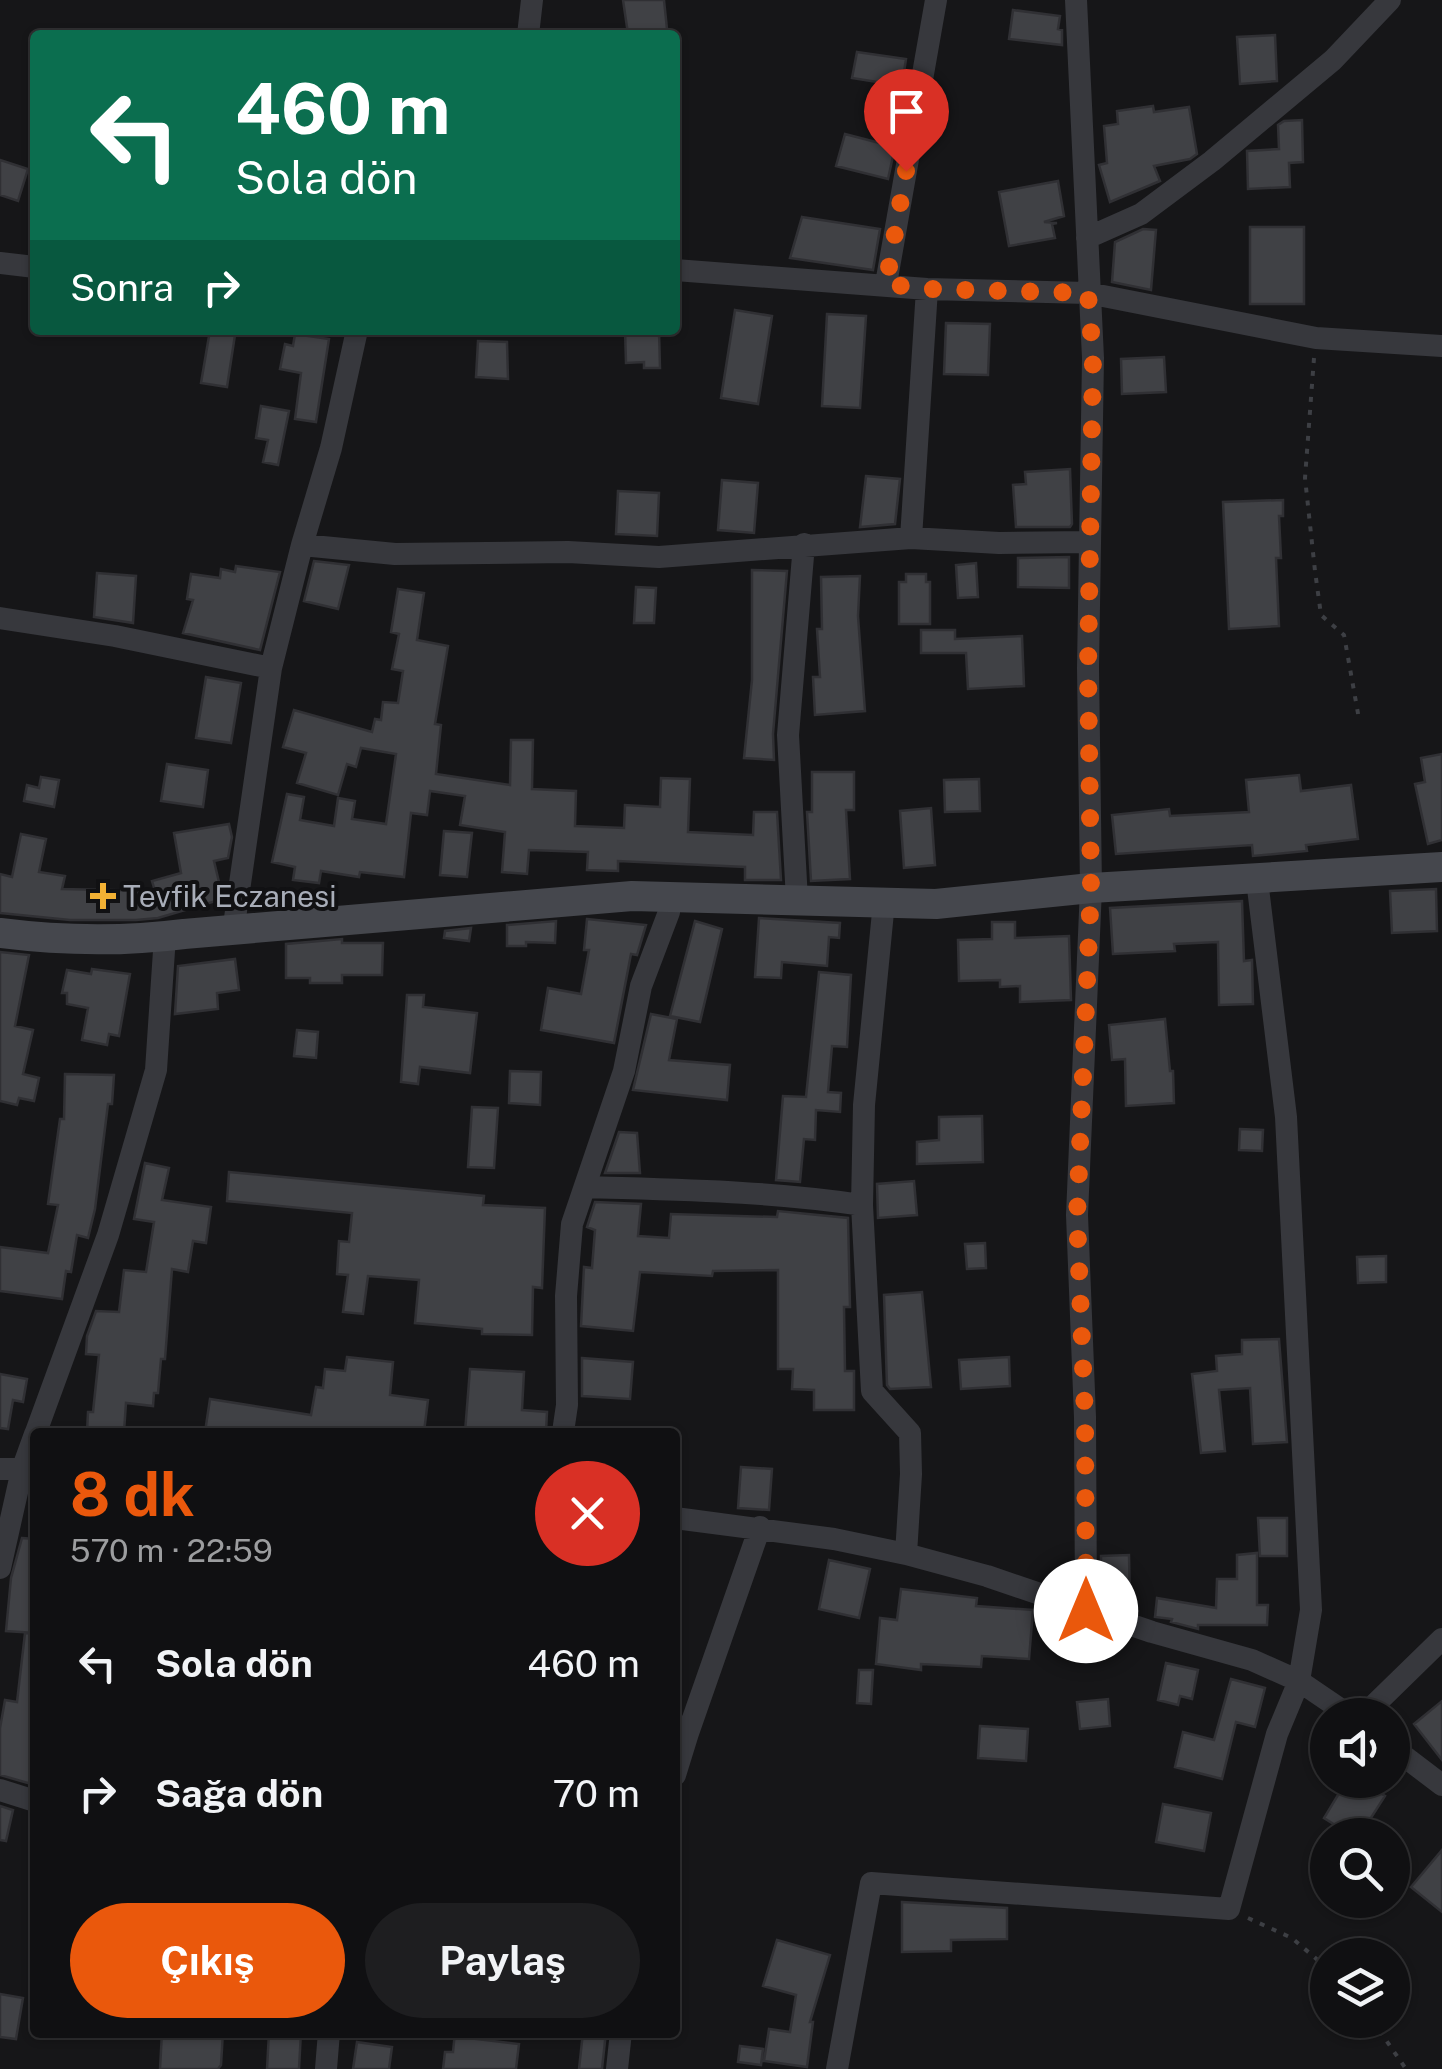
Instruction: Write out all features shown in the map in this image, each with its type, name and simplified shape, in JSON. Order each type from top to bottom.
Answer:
[{"type":"main road","points":[[0,934],[132,941],[632,896],[936,904],[1091,888],[1442,867]]},
{"type":"street","points":[[529,30],[532,0]]},
{"type":"street","points":[[886,284],[936,0]]},
{"type":"street","points":[[1076,0],[1093,358],[1089,542],[1091,888],[1077,1216],[1085,1417],[1086,1611]]},
{"type":"street","points":[[1087,238],[1141,214],[1212,161],[1333,60],[1390,0]]},
{"type":"street","points":[[0,262],[30,267]]},
{"type":"street","points":[[680,270],[928,289],[1088,293],[1316,338],[1442,346]]},
{"type":"street","points":[[911,538],[928,289]]},
{"type":"street","points":[[233,932],[271,668],[332,448],[356,335]]},
{"type":"street","points":[[302,545],[395,554],[568,552],[659,557],[911,538],[999,543],[1089,542]]},
{"type":"street","points":[[796,900],[788,736],[804,544]]},
{"type":"street","points":[[0,618],[115,636],[271,668]]},
{"type":"street","points":[[838,2069],[871,1883],[1229,1908],[1276,1734],[1298,1681],[1312,1610],[1286,1117],[1257,880]]},
{"type":"street","points":[[563,1428],[572,1224],[624,1071],[641,986],[671,898]]},
{"type":"street","points":[[884,902],[864,1106],[862,1206],[872,1391],[910,1433],[906,1554]]},
{"type":"street","points":[[37,1428],[108,1235],[156,1070],[165,936]]},
{"type":"street","points":[[585,1187],[725,1191],[862,1206]]},
{"type":"street","points":[[0,1568],[19,1469],[30,1445]]},
{"type":"street","points":[[680,1519],[760,1527],[906,1554],[987,1576],[1086,1611],[1252,1660],[1298,1681],[1324,1698]]},
{"type":"street","points":[[682,1728],[760,1527]]},
{"type":"street","points":[[1381,1698],[1442,1639]]},
{"type":"street","points":[[1410,1761],[1442,1785]]},
{"type":"street","points":[[0,1790],[30,1799]]},
{"type":"street","points":[[326,2069],[328,2038]]},
{"type":"street","points":[[616,2069],[620,2038]]},
{"type":"path","points":[[1316,338],[1305,478],[1309,516],[1321,615],[1344,635],[1358,719]]},
{"type":"path","points":[[1229,1908],[1292,1938],[1310,1954]]},
{"type":"path","points":[[1384,2038],[1406,2069]]},
{"type":"building","points":[[623,0],[664,0],[667,29],[627,30]]},
{"type":"building","points":[[1013,10],[1060,16],[1062,45],[1009,39]]},
{"type":"building","points":[[1275,35],[1277,81],[1240,84],[1237,37]]},
{"type":"building","points":[[857,52],[906,59],[902,86],[852,78]]},
{"type":"building","points":[[1153,106],[1154,112],[1189,107],[1197,154],[1154,166],[1160,181],[1110,202],[1099,165],[1107,163],[1104,126],[1118,124],[1117,111]]},
{"type":"building","points":[[1302,120],[1303,162],[1289,163],[1290,187],[1248,189],[1247,151],[1279,149],[1278,125]]},
{"type":"building","points":[[845,134],[895,147],[888,179],[836,166]]},
{"type":"building","points":[[0,160],[28,169],[18,201],[0,195]]},
{"type":"building","points":[[1058,181],[1064,216],[1044,222],[1057,223],[1052,224],[1055,238],[1009,246],[999,192]]},
{"type":"building","points":[[802,217],[880,229],[873,270],[790,258]]},
{"type":"building","points":[[1250,227],[1304,227],[1304,304],[1250,304]]},
{"type":"building","points":[[1143,229],[1156,230],[1151,290],[1112,282],[1115,242]]},
{"type":"building","points":[[735,310],[772,316],[758,404],[721,398]]},
{"type":"building","points":[[827,314],[866,316],[860,408],[822,406]]},
{"type":"building","points":[[946,323],[990,324],[988,375],[944,374]]},
{"type":"building","points":[[209,335],[235,335],[227,387],[201,383]]},
{"type":"building","points":[[295,335],[329,339],[316,422],[295,419],[301,373],[280,369],[285,344],[293,346]]},
{"type":"building","points":[[625,335],[659,335],[660,368],[644,368],[644,362],[626,363]]},
{"type":"building","points":[[478,341],[507,342],[508,379],[476,377]]},
{"type":"building","points":[[1164,357],[1166,392],[1122,394],[1121,359]]},
{"type":"building","points":[[261,406],[289,411],[278,465],[263,462],[268,440],[256,438]]},
{"type":"building","points":[[1070,469],[1070,527],[1016,527],[1013,485],[1026,484],[1025,472]]},
{"type":"building","points":[[866,476],[900,479],[895,524],[860,527]]},
{"type":"building","points":[[722,480],[758,483],[754,533],[718,530]]},
{"type":"building","points":[[618,491],[659,493],[657,536],[616,534]]},
{"type":"building","points":[[1283,500],[1283,516],[1279,516],[1281,558],[1276,558],[1279,626],[1229,629],[1223,502]]},
{"type":"building","points":[[1069,557],[1069,588],[1018,587],[1018,558]]},
{"type":"building","points":[[314,561],[349,565],[338,609],[304,601]]},
{"type":"building","points":[[976,563],[978,597],[958,598],[956,565]]},
{"type":"building","points":[[236,566],[280,572],[260,650],[183,633],[193,600],[187,599],[191,574],[220,578],[221,569],[235,572]]},
{"type":"building","points":[[752,570],[787,571],[774,760],[744,758],[752,680]]},
{"type":"building","points":[[97,573],[136,576],[133,623],[94,617]]},
{"type":"building","points":[[906,574],[926,574],[926,582],[930,582],[930,624],[899,624],[899,582],[906,582]]},
{"type":"building","points":[[860,576],[858,616],[865,711],[815,715],[813,677],[820,677],[817,629],[822,629],[821,577]]},
{"type":"building","points":[[636,587],[656,588],[654,623],[634,623]]},
{"type":"building","points":[[398,589],[424,593],[417,640],[448,646],[435,724],[441,725],[436,774],[510,785],[511,740],[533,740],[532,789],[576,791],[575,826],[624,828],[625,805],[660,807],[661,778],[690,779],[688,832],[753,835],[754,812],[777,812],[781,880],[745,880],[745,867],[618,861],[618,871],[587,870],[588,852],[529,850],[527,874],[502,872],[505,832],[460,825],[465,796],[430,791],[427,815],[411,813],[404,877],[360,872],[359,877],[321,871],[319,883],[293,880],[295,867],[272,862],[287,794],[304,797],[300,820],[334,826],[338,798],[355,801],[352,819],[386,824],[396,754],[361,748],[356,767],[347,764],[338,795],[297,783],[306,753],[283,747],[294,710],[372,732],[375,719],[381,720],[383,702],[398,703],[403,671],[392,669],[399,634],[391,632]]},
{"type":"building","points":[[921,630],[955,630],[955,639],[1022,636],[1024,686],[968,689],[966,653],[921,653]]},
{"type":"building","points":[[206,677],[241,683],[231,743],[196,738]]},
{"type":"building","points":[[1442,754],[1442,840],[1428,844],[1415,784],[1425,782],[1421,758]]},
{"type":"building","points":[[167,764],[208,770],[203,807],[161,801]]},
{"type":"building","points":[[812,772],[854,772],[854,810],[846,810],[850,879],[811,881],[807,812],[812,812]]},
{"type":"building","points":[[1299,775],[1301,791],[1351,785],[1358,839],[1306,845],[1307,851],[1253,856],[1252,845],[1116,854],[1112,815],[1169,809],[1170,816],[1249,812],[1246,780]]},
{"type":"building","points":[[41,777],[59,780],[54,807],[24,801],[27,785],[39,788]]},
{"type":"building","points":[[979,779],[980,811],[945,812],[944,780]]},
{"type":"building","points":[[931,808],[935,865],[904,868],[900,811]]},
{"type":"building","points":[[229,824],[232,837],[228,858],[214,861],[223,899],[158,918],[136,920],[70,920],[0,913],[0,874],[12,877],[21,834],[46,839],[39,872],[65,876],[62,889],[155,891],[152,881],[181,873],[174,833]]},
{"type":"building","points":[[444,831],[472,833],[467,877],[440,875]]},
{"type":"building","points":[[1436,889],[1437,931],[1392,933],[1390,891]]},
{"type":"building","points":[[1242,901],[1244,961],[1252,960],[1253,1004],[1219,1005],[1218,942],[1174,944],[1175,951],[1113,954],[1110,908]]},
{"type":"building","points":[[759,918],[840,923],[839,938],[829,937],[827,966],[782,962],[781,978],[755,977]]},
{"type":"building","points":[[587,919],[646,925],[637,955],[631,954],[614,1043],[541,1030],[548,988],[581,994],[589,950],[584,950]]},
{"type":"building","points":[[556,921],[555,943],[507,946],[507,925]]},
{"type":"building","points":[[695,921],[722,929],[700,1022],[670,1016]]},
{"type":"building","points":[[992,922],[1015,922],[1015,938],[1069,936],[1071,1000],[1020,1002],[1020,986],[1000,987],[1000,980],[959,981],[958,940],[992,939]]},
{"type":"building","points":[[471,928],[469,941],[444,938],[445,931]]},
{"type":"building","points":[[342,939],[342,943],[383,943],[382,975],[342,975],[342,983],[286,978],[286,944]]},
{"type":"building","points":[[0,952],[29,955],[15,1026],[33,1030],[23,1074],[39,1078],[34,1101],[19,1098],[17,1105],[0,1101]]},
{"type":"building","points":[[235,959],[239,990],[217,993],[218,1009],[175,1014],[178,966]]},
{"type":"building","points":[[92,969],[130,974],[119,1036],[109,1034],[107,1045],[82,1040],[88,1008],[67,1004],[67,993],[62,993],[67,970],[91,974]]},
{"type":"building","points":[[819,972],[851,975],[847,1047],[832,1046],[828,1092],[841,1093],[840,1112],[816,1110],[815,1140],[804,1139],[800,1182],[776,1180],[783,1096],[806,1097]]},
{"type":"building","points":[[407,995],[424,995],[423,1007],[477,1013],[470,1073],[420,1067],[418,1084],[401,1082]]},
{"type":"building","points":[[651,1014],[677,1019],[669,1060],[730,1065],[727,1100],[633,1090]]},
{"type":"building","points":[[1165,1019],[1174,1103],[1126,1106],[1125,1059],[1112,1060],[1109,1025]]},
{"type":"building","points":[[297,1030],[318,1032],[316,1058],[294,1056]]},
{"type":"building","points":[[510,1071],[541,1072],[540,1105],[509,1103]]},
{"type":"building","points":[[65,1074],[114,1075],[88,1238],[77,1235],[62,1299],[0,1291],[0,1247],[48,1253],[58,1205],[48,1204],[60,1119],[64,1119]]},
{"type":"building","points":[[472,1107],[498,1108],[494,1168],[468,1167]]},
{"type":"building","points":[[982,1116],[983,1162],[917,1164],[917,1142],[939,1140],[939,1117]]},
{"type":"building","points":[[1240,1129],[1263,1130],[1262,1151],[1239,1150]]},
{"type":"building","points":[[619,1132],[637,1133],[640,1173],[605,1173]]},
{"type":"building","points":[[145,1163],[169,1168],[162,1200],[211,1207],[206,1243],[193,1241],[188,1272],[172,1269],[165,1359],[161,1359],[153,1406],[126,1403],[124,1428],[87,1428],[88,1412],[93,1412],[99,1355],[86,1354],[87,1336],[96,1311],[119,1312],[124,1270],[146,1272],[154,1222],[134,1219]]},
{"type":"building","points":[[229,1172],[484,1196],[483,1205],[545,1208],[542,1288],[533,1287],[532,1335],[482,1334],[482,1329],[415,1323],[419,1280],[368,1276],[363,1314],[343,1312],[348,1275],[337,1274],[339,1241],[349,1242],[352,1213],[227,1201]]},
{"type":"building","points":[[914,1181],[917,1215],[878,1218],[877,1184]]},
{"type":"building","points":[[595,1202],[641,1204],[638,1236],[669,1238],[671,1214],[777,1217],[778,1211],[848,1218],[850,1307],[844,1307],[845,1371],[854,1371],[854,1410],[814,1410],[814,1390],[792,1389],[793,1369],[778,1369],[778,1270],[713,1271],[712,1276],[640,1272],[633,1331],[581,1326],[584,1267],[592,1268],[595,1230],[587,1227]]},
{"type":"building","points":[[985,1243],[986,1268],[967,1269],[965,1244]]},
{"type":"building","points":[[1386,1256],[1386,1282],[1358,1283],[1357,1257]]},
{"type":"building","points":[[922,1292],[931,1387],[890,1389],[884,1295]]},
{"type":"building","points":[[1279,1339],[1287,1442],[1253,1444],[1250,1388],[1219,1390],[1225,1451],[1201,1453],[1192,1374],[1217,1371],[1216,1356],[1242,1354],[1242,1340]]},
{"type":"building","points":[[347,1357],[393,1362],[390,1395],[428,1400],[424,1428],[206,1428],[210,1399],[311,1415],[316,1387],[323,1388],[325,1369],[345,1371]]},
{"type":"building","points":[[1009,1357],[1010,1386],[961,1389],[959,1360]]},
{"type":"building","points":[[582,1358],[633,1362],[630,1399],[582,1396]]},
{"type":"building","points":[[470,1369],[524,1372],[522,1410],[547,1412],[546,1428],[465,1428]]},
{"type":"building","points":[[0,1374],[27,1379],[23,1402],[13,1400],[8,1429],[0,1428]]},
{"type":"building","points":[[741,1467],[772,1469],[769,1510],[738,1508]]},
{"type":"building","points":[[1258,1518],[1287,1518],[1287,1556],[1260,1556]]},
{"type":"building","points":[[22,1538],[30,1539],[30,1633],[6,1631],[11,1578]]},
{"type":"building","points":[[1257,1553],[1257,1605],[1268,1605],[1267,1625],[1198,1625],[1198,1629],[1155,1617],[1157,1598],[1216,1608],[1217,1579],[1237,1579],[1237,1555]]},
{"type":"building","points":[[1129,1555],[1130,1602],[1101,1599],[1101,1556]]},
{"type":"building","points":[[829,1560],[870,1569],[859,1618],[819,1609]]},
{"type":"building","points":[[901,1589],[977,1598],[976,1606],[1033,1610],[1029,1659],[982,1656],[981,1667],[921,1664],[921,1670],[876,1664],[880,1618],[897,1620]]},
{"type":"building","points":[[25,1633],[30,1634],[30,1784],[0,1775],[0,1728],[5,1700],[17,1702]]},
{"type":"building","points":[[1166,1663],[1198,1670],[1192,1699],[1180,1696],[1178,1705],[1158,1700]]},
{"type":"building","points":[[859,1670],[873,1670],[871,1704],[857,1703]]},
{"type":"building","points":[[1231,1679],[1265,1688],[1255,1727],[1236,1722],[1222,1779],[1175,1767],[1183,1732],[1214,1740]]},
{"type":"building","points":[[1108,1699],[1110,1726],[1080,1729],[1077,1702]]},
{"type":"building","points":[[1442,1701],[1442,1760],[1414,1724]]},
{"type":"building","points":[[980,1726],[1028,1729],[1026,1761],[978,1758]]},
{"type":"building","points":[[1336,1798],[1384,1798],[1371,1818],[1324,1818]]},
{"type":"building","points":[[1163,1804],[1211,1813],[1204,1851],[1156,1842]]},
{"type":"building","points":[[0,1806],[13,1810],[6,1841],[0,1840]]},
{"type":"building","points":[[1442,1850],[1442,1912],[1411,1887]]},
{"type":"building","points":[[902,1902],[1007,1908],[1007,1939],[951,1940],[951,1951],[902,1952]]},
{"type":"building","points":[[777,1940],[830,1955],[810,2022],[807,2067],[764,2061],[769,2029],[790,2032],[796,1995],[763,1986]]},
{"type":"building","points":[[0,1994],[23,1998],[16,2039],[0,2037]]},
{"type":"building","points":[[162,2038],[223,2038],[218,2069],[160,2069]]},
{"type":"building","points":[[269,2038],[301,2038],[299,2069],[267,2069]]},
{"type":"building","points":[[454,2038],[519,2044],[516,2069],[443,2069],[445,2052],[453,2052]]},
{"type":"building","points":[[582,2038],[605,2038],[602,2069],[579,2069]]},
{"type":"building","points":[[357,2042],[392,2047],[389,2069],[353,2069]]},
{"type":"building","points":[[740,2046],[763,2049],[761,2065],[738,2062]]},
{"type":"place","name":"Tevfik Eczanesi","points":[[103,896]]},
{"type":"route","points":[[906,171],[886,284],[928,289],[1088,293],[1093,358],[1088,668],[1091,888],[1077,1216],[1085,1417],[1086,1611]]}]
